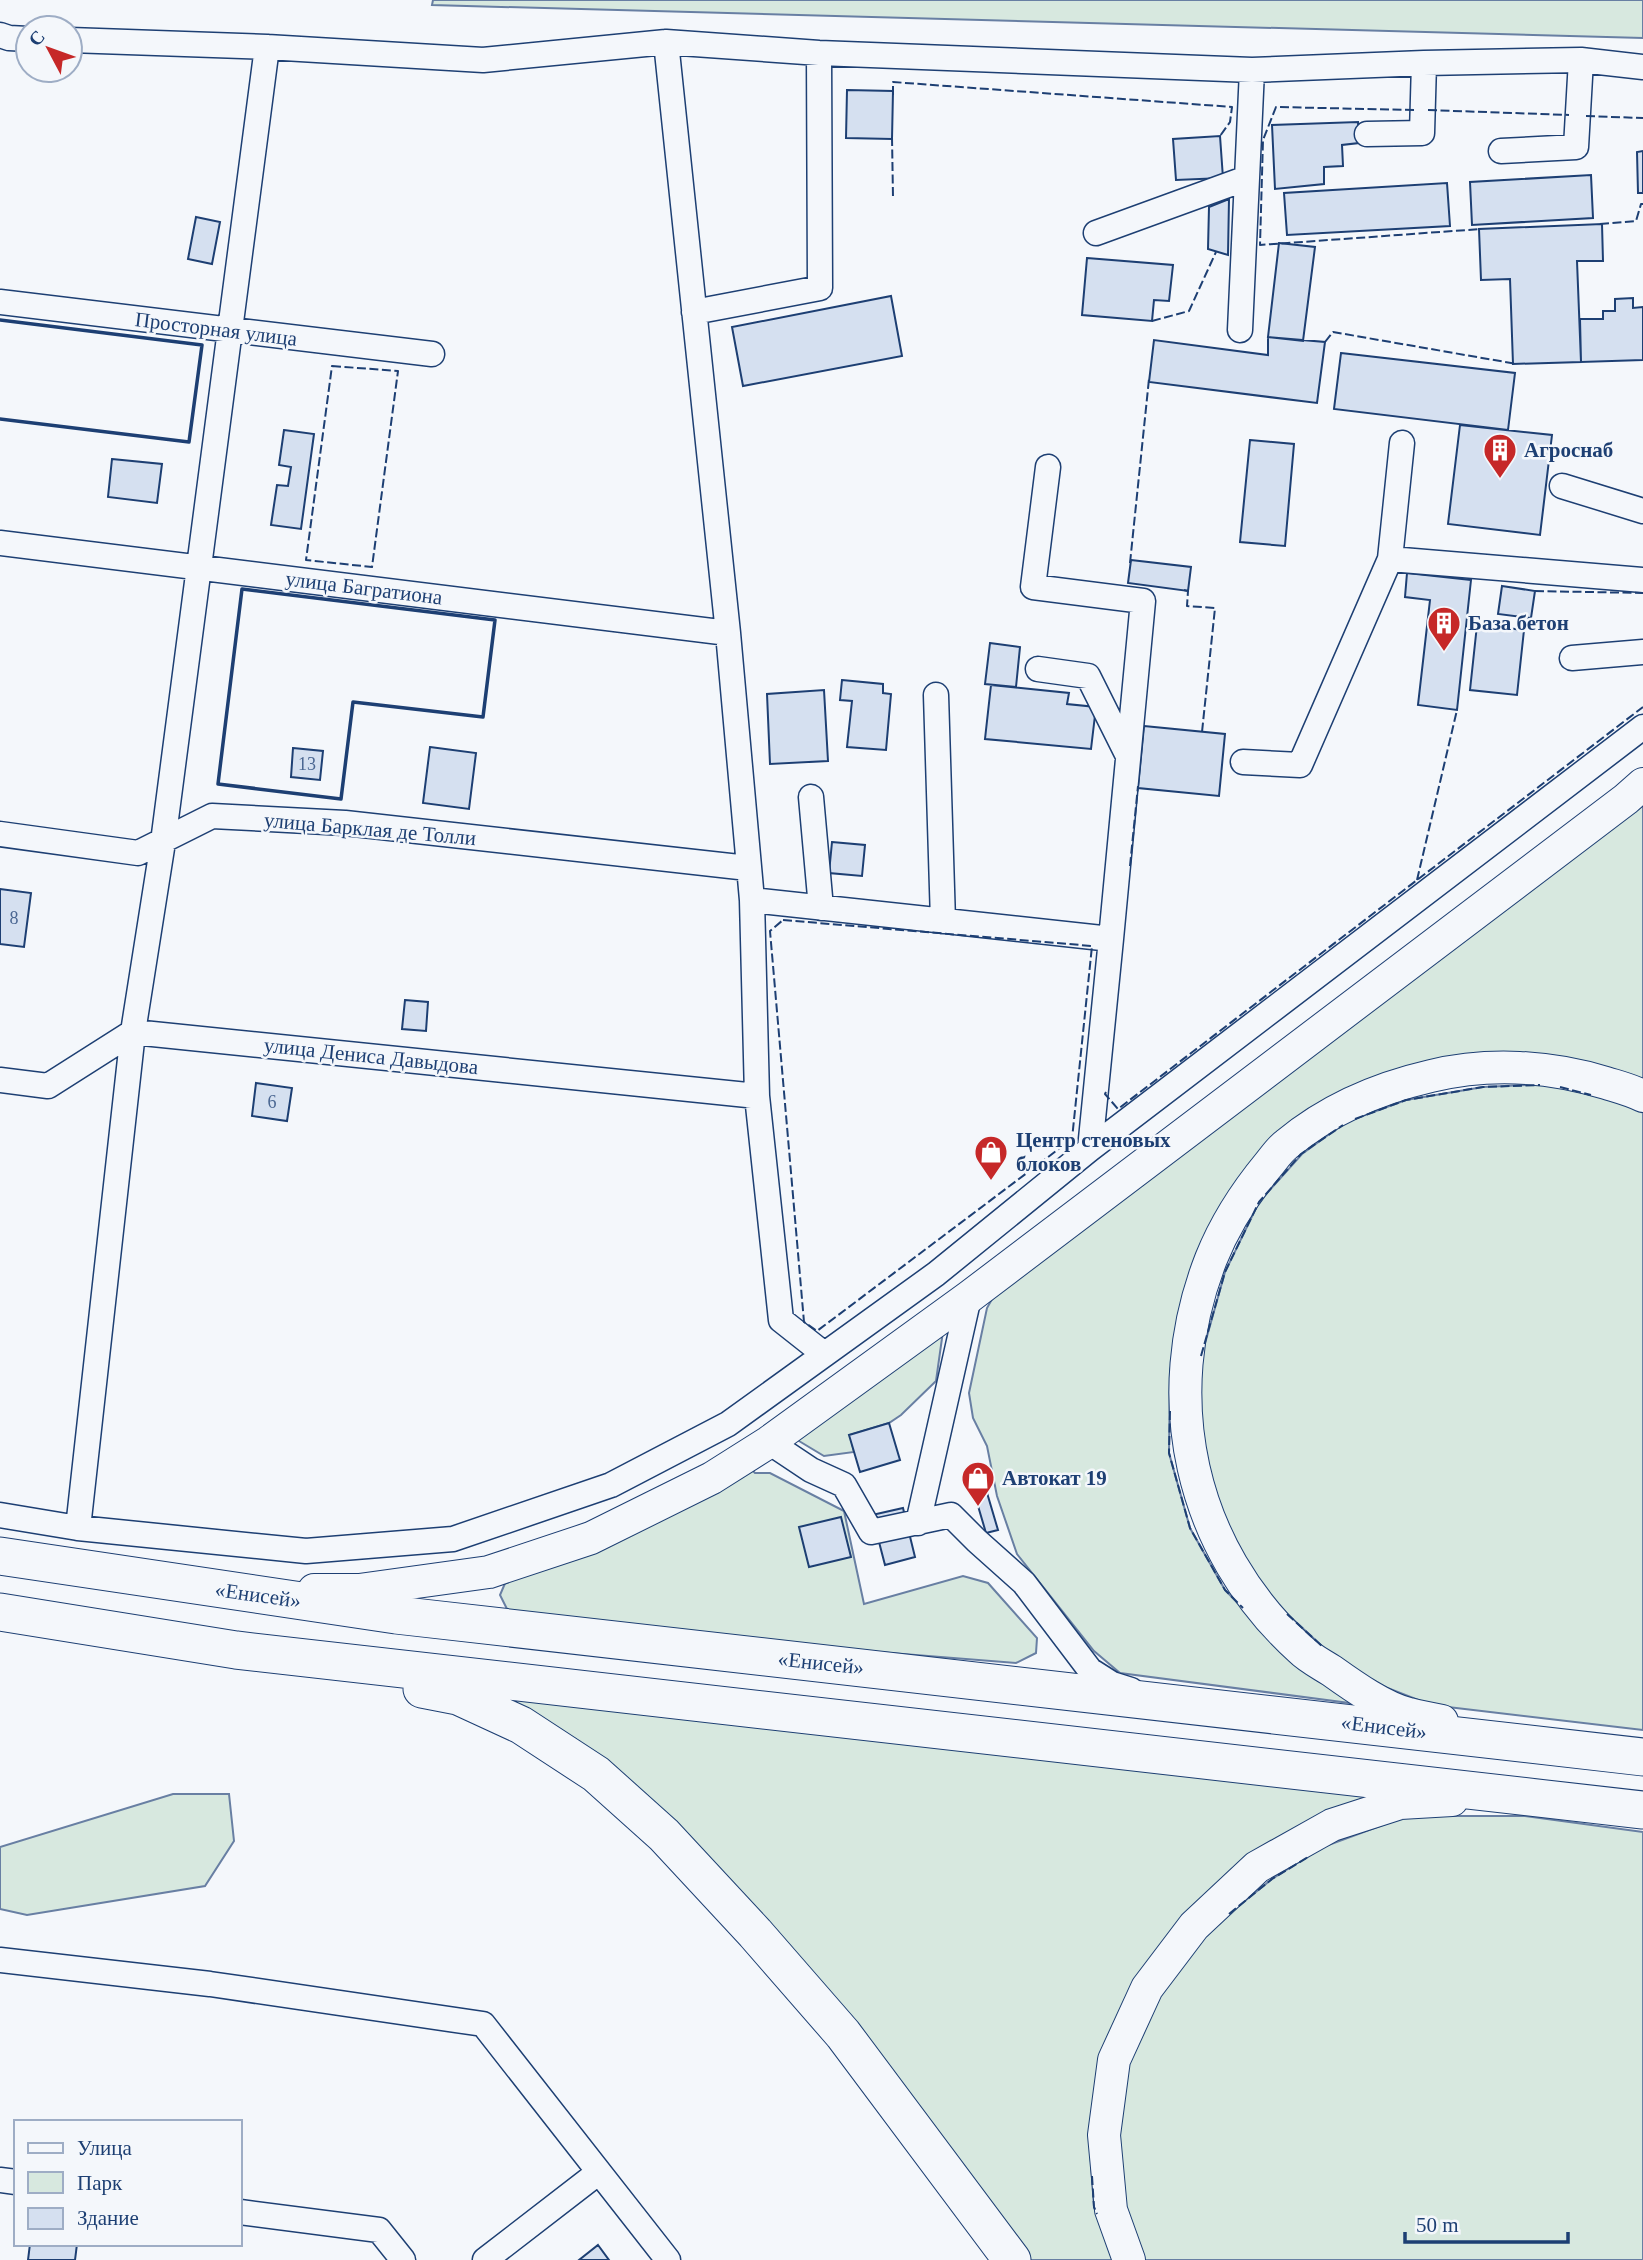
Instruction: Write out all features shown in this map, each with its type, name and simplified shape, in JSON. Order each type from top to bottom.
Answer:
[{"type":"highway","name":"«Енисей»","points":[[0,1556],[396,1615],[1633,1756]]},
{"type":"highway","points":[[0,1612],[236,1650],[458,1696],[521,1725],[596,1774],[664,1835],[755,1933],[843,2034],[1012,2260]]},
{"type":"highway","points":[[236,1650],[1643,1810]]},
{"type":"main road","points":[[217,1590],[359,1590],[489,1572],[591,1538],[712,1478],[769,1442],[969,1297],[1643,784]]},
{"type":"main road","points":[[1633,1756],[1407,1714],[1360,1690],[1301,1651],[1262,1610],[1230,1563],[1206,1512],[1191,1458],[1184,1401],[1189,1334],[1199,1289],[1220,1237],[1249,1188],[1285,1145],[1337,1110],[1393,1085],[1453,1070],[1514,1067],[1576,1074],[1643,1096]]},
{"type":"main road","points":[[1129,2260],[1111,2210],[1104,2136],[1114,2060],[1147,1988],[1194,1926],[1257,1867],[1332,1825],[1400,1802],[1526,1796]]},
{"type":"street","points":[[84,40],[267,47],[483,60],[666,42],[819,52],[1252,70],[1581,60],[1643,67]]},
{"type":"street","points":[[666,42],[728,633],[752,900],[757,1096],[781,1320],[824,1354]]},
{"type":"street","points":[[78,1528],[133,1032],[163,842],[267,47]]},
{"type":"street","points":[[694,312],[820,288],[819,52]]},
{"type":"street","points":[[1501,151],[1576,147],[1581,60]]},
{"type":"street","points":[[1367,134],[1422,133],[1424,63]]},
{"type":"street","points":[[1240,330],[1252,70]]},
{"type":"street","points":[[1096,233],[1247,178]]},
{"type":"street","name":"Просторная улица","points":[[0,302],[432,354]]},
{"type":"street","points":[[1243,762],[1300,765],[1390,559],[1402,443]]},
{"type":"street","points":[[1048,467],[1033,587],[1143,601],[1090,1149]]},
{"type":"street","points":[[1562,486],[1643,511]]},
{"type":"street","name":"улица Багратиона","points":[[0,543],[728,633]]},
{"type":"street","points":[[1390,559],[1643,580]]},
{"type":"street","points":[[1572,658],[1643,652]]},
{"type":"street","points":[[1038,670],[1088,676],[1128,755]]},
{"type":"street","points":[[936,695],[943,921]]},
{"type":"street","points":[[0,1515],[78,1528],[306,1550],[453,1539],[611,1485],[728,1424],[936,1274],[1090,1149],[1643,727]]},
{"type":"street","points":[[811,797],[821,908]]},
{"type":"street","name":"улица Барклая де Толли","points":[[0,834],[138,853],[212,816],[345,823],[748,868]]},
{"type":"street","points":[[752,900],[1111,939]]},
{"type":"street","points":[[0,1080],[48,1086],[133,1032]]},
{"type":"street","name":"улица Дениса Давыдова","points":[[133,1032],[757,1096]]},
{"type":"street","points":[[918,1523],[969,1297]]},
{"type":"street","points":[[769,1442],[811,1470],[844,1485],[871,1532],[951,1514],[1024,1583],[1090,1670],[1112,1684],[1165,1702]]},
{"type":"street","points":[[0,1960],[210,1984],[483,2024],[668,2260]]},
{"type":"street","points":[[485,2260],[599,2172]]},
{"type":"street","points":[[242,2212],[379,2230],[403,2260]]},
{"type":"green space","points":[[433,0],[1643,0],[1643,38],[432,5]]},
{"type":"green space","points":[[1643,799],[1643,1080],[1556,1056],[1482,1060],[1340,1092],[1193,1272],[1170,1371],[1169,1453],[1190,1528],[1225,1590],[1294,1662],[1357,1704],[1120,1673],[1094,1651],[1017,1554],[997,1496],[987,1446],[973,1418],[969,1393],[987,1308],[1000,1285]]},
{"type":"green space","points":[[1548,1084],[1627,1104],[1643,1113],[1643,1730],[1431,1705],[1367,1680],[1323,1647],[1247,1577],[1197,1445],[1197,1372],[1225,1272],[1259,1202],[1302,1154],[1346,1122],[1406,1100],[1483,1087]]},
{"type":"green space","points":[[944,1324],[936,1381],[889,1423],[850,1435],[854,1452],[824,1456],[794,1438]]},
{"type":"green space","points":[[749,1467],[755,1473],[770,1473],[844,1511],[864,1604],[963,1576],[988,1583],[1037,1638],[1036,1653],[1016,1663],[638,1633],[508,1611],[500,1595],[506,1581]]},
{"type":"green space","points":[[495,1688],[1391,1795],[1184,1915],[1089,2133],[1094,2207],[1114,2260],[1024,2260],[601,1766]]},
{"type":"green space","points":[[173,1794],[229,1794],[234,1841],[205,1886],[27,1915],[0,1909],[0,1847]]},
{"type":"green space","points":[[1407,1816],[1525,1816],[1643,1832],[1643,2260],[1141,2260],[1121,2210],[1116,2136],[1129,2059],[1157,1995],[1204,1934],[1272,1879],[1323,1847]]},
{"type":"building","points":[[847,90],[893,91],[892,139],[846,138]]},
{"type":"building","points":[[1358,122],[1359,143],[1342,145],[1343,166],[1324,167],[1324,184],[1275,189],[1272,125]]},
{"type":"building","points":[[1220,136],[1223,178],[1176,180],[1173,139]]},
{"type":"building","points":[[1643,151],[1643,193],[1638,193],[1637,152]]},
{"type":"building","points":[[1591,175],[1593,218],[1472,225],[1470,182]]},
{"type":"building","points":[[1447,183],[1450,226],[1287,235],[1284,193]]},
{"type":"building","points":[[1229,199],[1228,255],[1208,249],[1209,207]]},
{"type":"building","points":[[196,217],[220,222],[212,264],[188,259]]},
{"type":"building","points":[[1602,224],[1603,261],[1577,261],[1581,362],[1513,364],[1510,279],[1481,280],[1479,229]]},
{"type":"building","points":[[1279,243],[1315,247],[1303,341],[1268,337]]},
{"type":"building","points":[[1087,258],[1173,265],[1169,301],[1154,300],[1152,321],[1082,315]]},
{"type":"building","points":[[891,296],[902,356],[743,386],[732,327]]},
{"type":"building","points":[[1633,298],[1633,308],[1643,307],[1643,360],[1581,362],[1580,319],[1603,319],[1603,311],[1615,311],[1615,299]]},
{"type":"building","points":[[1268,337],[1325,342],[1317,403],[1149,382],[1154,340],[1268,355]]},
{"type":"building","points":[[1341,353],[1515,373],[1508,430],[1334,409]]},
{"type":"building","name":"Агроснаб","points":[[1460,425],[1552,435],[1540,535],[1448,524]]},
{"type":"building","points":[[284,430],[314,434],[301,529],[271,525],[277,485],[288,486],[291,467],[279,465]]},
{"type":"building","points":[[1250,440],[1294,444],[1285,546],[1240,542]]},
{"type":"building","points":[[112,459],[162,464],[157,503],[108,497]]},
{"type":"building","points":[[1131,560],[1191,567],[1188,591],[1128,583]]},
{"type":"building","name":"База бетон","points":[[1407,573],[1471,580],[1457,710],[1418,705],[1430,600],[1405,597]]},
{"type":"building","points":[[1502,586],[1535,591],[1531,618],[1498,614]]},
{"type":"building","points":[[1477,625],[1524,630],[1517,695],[1470,690]]},
{"type":"building","points":[[990,643],[1020,647],[1016,687],[985,684]]},
{"type":"building","points":[[842,680],[883,684],[883,693],[891,694],[886,750],[847,747],[852,701],[840,700]]},
{"type":"building","points":[[991,685],[1069,693],[1067,704],[1096,707],[1091,749],[985,739]]},
{"type":"building","points":[[824,690],[828,761],[770,764],[767,694]]},
{"type":"building","points":[[1144,726],[1225,734],[1219,796],[1138,788]]},
{"type":"building","points":[[430,747],[476,753],[469,809],[423,803]]},
{"type":"building","points":[[293,748],[323,751],[320,780],[291,777]]},
{"type":"building","points":[[832,842],[865,845],[862,876],[829,873]]},
{"type":"building","points":[[0,889],[31,893],[24,947],[0,944]]},
{"type":"building","points":[[405,1000],[428,1002],[426,1031],[402,1029]]},
{"type":"building","points":[[256,1083],[292,1088],[287,1121],[252,1116]]},
{"type":"building","points":[[889,1423],[900,1460],[860,1472],[849,1435]]},
{"type":"building","points":[[985,1486],[998,1530],[986,1533],[973,1489]]},
{"type":"building","points":[[903,1508],[915,1557],[885,1565],[872,1515]]},
{"type":"building","points":[[841,1517],[851,1557],[809,1567],[799,1527]]},
{"type":"building","points":[[598,2245],[609,2260],[579,2260]]},
{"type":"building","points":[[30,2246],[77,2246],[75,2260],[28,2260]]},
{"type":"fence","points":[[893,95],[893,82],[1232,107],[1230,122],[1220,136]]},
{"type":"fence","points":[[1414,110],[1276,107],[1263,140],[1260,245],[1481,229]]},
{"type":"fence","points":[[1428,110],[1569,115]]},
{"type":"fence","points":[[1586,116],[1643,118]]},
{"type":"fence","points":[[892,137],[893,197]]},
{"type":"fence","points":[[1600,224],[1636,221],[1643,204]]},
{"type":"fence","points":[[1152,321],[1189,311],[1216,252]]},
{"type":"fence","points":[[1325,342],[1333,332],[1517,364]]},
{"type":"fence","points":[[332,366],[398,371],[372,567],[306,560],[332,366]]},
{"type":"fence","points":[[1130,563],[1149,379]]},
{"type":"fence","points":[[1184,590],[1188,591],[1187,606],[1215,608],[1200,732]]},
{"type":"fence","points":[[1535,591],[1643,593]]},
{"type":"fence","points":[[1106,1092],[1118,1109],[1643,707]]},
{"type":"fence","points":[[1417,880],[1457,710]]},
{"type":"fence","points":[[1130,866],[1138,786]]},
{"type":"fence","points":[[783,920],[1092,946],[1072,1139],[817,1331],[804,1322],[770,931],[783,920]]},
{"type":"fence","points":[[1355,1119],[1406,1100],[1483,1087],[1540,1085]]},
{"type":"fence","points":[[1560,1087],[1591,1095]]},
{"type":"fence","points":[[1201,1356],[1225,1272],[1259,1202],[1301,1154],[1343,1125]]},
{"type":"fence","points":[[1170,1411],[1169,1453],[1190,1528],[1225,1590],[1243,1608]]},
{"type":"fence","points":[[1287,1614],[1323,1647]]},
{"type":"fence","points":[[1229,1914],[1272,1879],[1308,1857]]},
{"type":"fence","points":[[1092,2176],[1097,2214]]},
{"type":"wall","points":[[0,320],[202,345],[189,442],[0,419]]},
{"type":"wall","points":[[242,589],[495,620],[483,717],[353,702],[341,799],[218,784],[242,589]]},
{"type":"place","name":"Агроснаб","points":[[1500,480]]},
{"type":"place","name":"База бетон","points":[[1444,653]]},
{"type":"place","name":"Центр стеновых блоков","points":[[991,1182]]},
{"type":"place","name":"Автокат 19","points":[[978,1508]]}]
